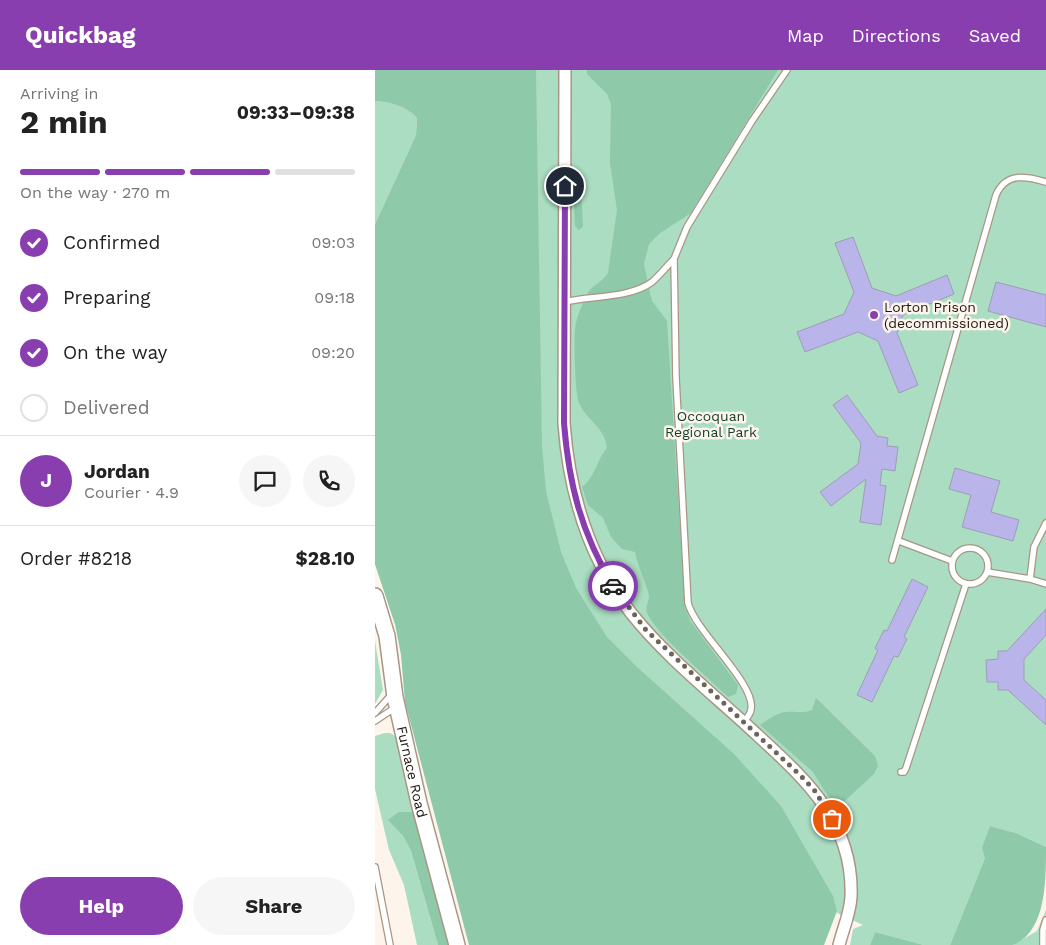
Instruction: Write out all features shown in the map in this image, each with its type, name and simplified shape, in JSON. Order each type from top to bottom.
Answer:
[{"type":"main road","name":"Furnace Road","points":[[375,596],[387,636],[397,706],[419,803],[457,945]]},
{"type":"street","points":[[565,70],[564,423],[567,460],[576,505],[591,546],[615,589],[646,630],[815,791],[837,829],[848,863],[851,896],[839,945]]},
{"type":"lane","points":[[564,302],[590,296],[604,297],[644,287],[653,281],[674,259],[687,227],[752,121],[787,70]]},
{"type":"lane","points":[[893,560],[996,195],[1005,182],[1017,176],[1046,182]]},
{"type":"lane","points":[[674,259],[676,378],[688,603],[692,615],[729,664],[751,700],[751,710],[743,723]]},
{"type":"lane","points":[[1029,579],[1034,547],[1046,523]]},
{"type":"lane","points":[[899,541],[952,561]]},
{"type":"lane","points":[[964,548],[975,548],[985,555],[988,566],[987,572],[976,583],[966,584],[956,578],[953,573],[952,561],[959,551],[964,548]]},
{"type":"lane","points":[[987,572],[1029,579],[1046,584]]},
{"type":"lane","points":[[901,772],[904,772],[906,768],[918,734],[966,584]]},
{"type":"lane","points":[[375,713],[395,690]]},
{"type":"lane","points":[[375,721],[397,706]]},
{"type":"lane","points":[[375,867],[390,945]]},
{"type":"lane","points":[[1043,945],[1043,930],[1046,920]]},
{"type":"green space","points":[[375,70],[536,70],[542,446],[546,491],[561,552],[576,588],[607,637],[637,667],[734,754],[781,806],[833,896],[837,911],[824,945],[469,945],[405,702],[401,655],[395,624],[375,564],[375,224],[416,135],[417,118],[408,110],[398,105],[375,101]]},
{"type":"green space","name":"Occoquan Regional Park","points":[[475,70],[1046,70],[1046,847],[1016,833],[990,826],[985,858],[950,945],[924,945],[875,932],[870,945],[850,945],[853,929],[863,925],[829,909],[395,624],[375,564]]},
{"type":"green space","points":[[587,70],[778,70],[691,213],[660,233],[649,244],[644,264],[652,301],[667,321],[685,608],[691,622],[738,685],[736,694],[728,697],[673,645],[654,624],[647,612],[649,596],[635,552],[622,549],[611,537],[603,518],[588,505],[582,487],[587,483],[607,448],[603,435],[586,415],[579,403],[576,376],[575,329],[580,311],[589,291],[608,273],[617,210],[610,163],[611,104],[607,94],[587,74]]},
{"type":"green space","points":[[375,101],[398,105],[408,110],[417,118],[416,135],[375,224]]},
{"type":"green space","points":[[581,183],[583,226],[579,230],[575,226],[573,188]]},
{"type":"green space","points":[[375,641],[383,690],[375,704]]},
{"type":"green space","points":[[816,698],[875,756],[878,766],[874,774],[836,809],[813,772],[760,725],[783,712],[805,712],[812,710]]},
{"type":"green space","points":[[390,733],[397,737],[415,812],[389,820],[403,836],[411,851],[438,945],[417,945],[404,885],[389,850],[375,789],[375,736]]},
{"type":"green space","points":[[399,812],[415,812],[450,945],[438,945],[411,851],[403,836],[388,820]]},
{"type":"green space","points":[[990,826],[1016,833],[1046,847],[1044,890],[1038,918],[1024,938],[1013,945],[950,945],[985,858],[982,848]]},
{"type":"green space","points":[[1046,910],[1046,945],[1013,945],[1037,931]]},
{"type":"green space","points":[[875,932],[924,945],[870,945]]},
{"type":"building","name":"Lorton Prison (decommissioned)","points":[[853,237],[872,288],[896,296],[947,275],[954,294],[903,315],[897,333],[918,385],[899,393],[878,341],[858,332],[805,352],[797,332],[844,314],[854,292],[835,243]]},
{"type":"building","points":[[996,282],[1046,295],[1046,327],[988,311]]},
{"type":"building","points":[[847,395],[877,436],[888,438],[887,446],[898,447],[895,471],[882,469],[880,485],[886,486],[881,525],[860,522],[866,479],[831,506],[820,492],[858,464],[861,443],[833,405]]},
{"type":"building","points":[[955,468],[1000,481],[991,512],[1019,520],[1013,541],[962,527],[971,495],[949,489]]},
{"type":"building","points":[[912,579],[928,587],[904,637],[907,639],[898,657],[894,656],[872,702],[857,695],[878,650],[875,648],[884,630],[887,631]]},
{"type":"building","points":[[1046,609],[1046,635],[1024,659],[1024,680],[1046,700],[1046,725],[1008,690],[998,690],[998,682],[987,682],[986,660],[998,659],[998,651],[1007,651]]},
{"type":"way so far","points":[[613,586],[646,630],[673,658],[801,776],[815,791],[832,819]]},
{"type":"place","name":"Lorton Prison (decommissioned)","points":[[874,315]]},
{"type":"route","points":[[565,186],[564,423],[567,460],[576,505],[583,526],[591,546],[613,586]]}]
